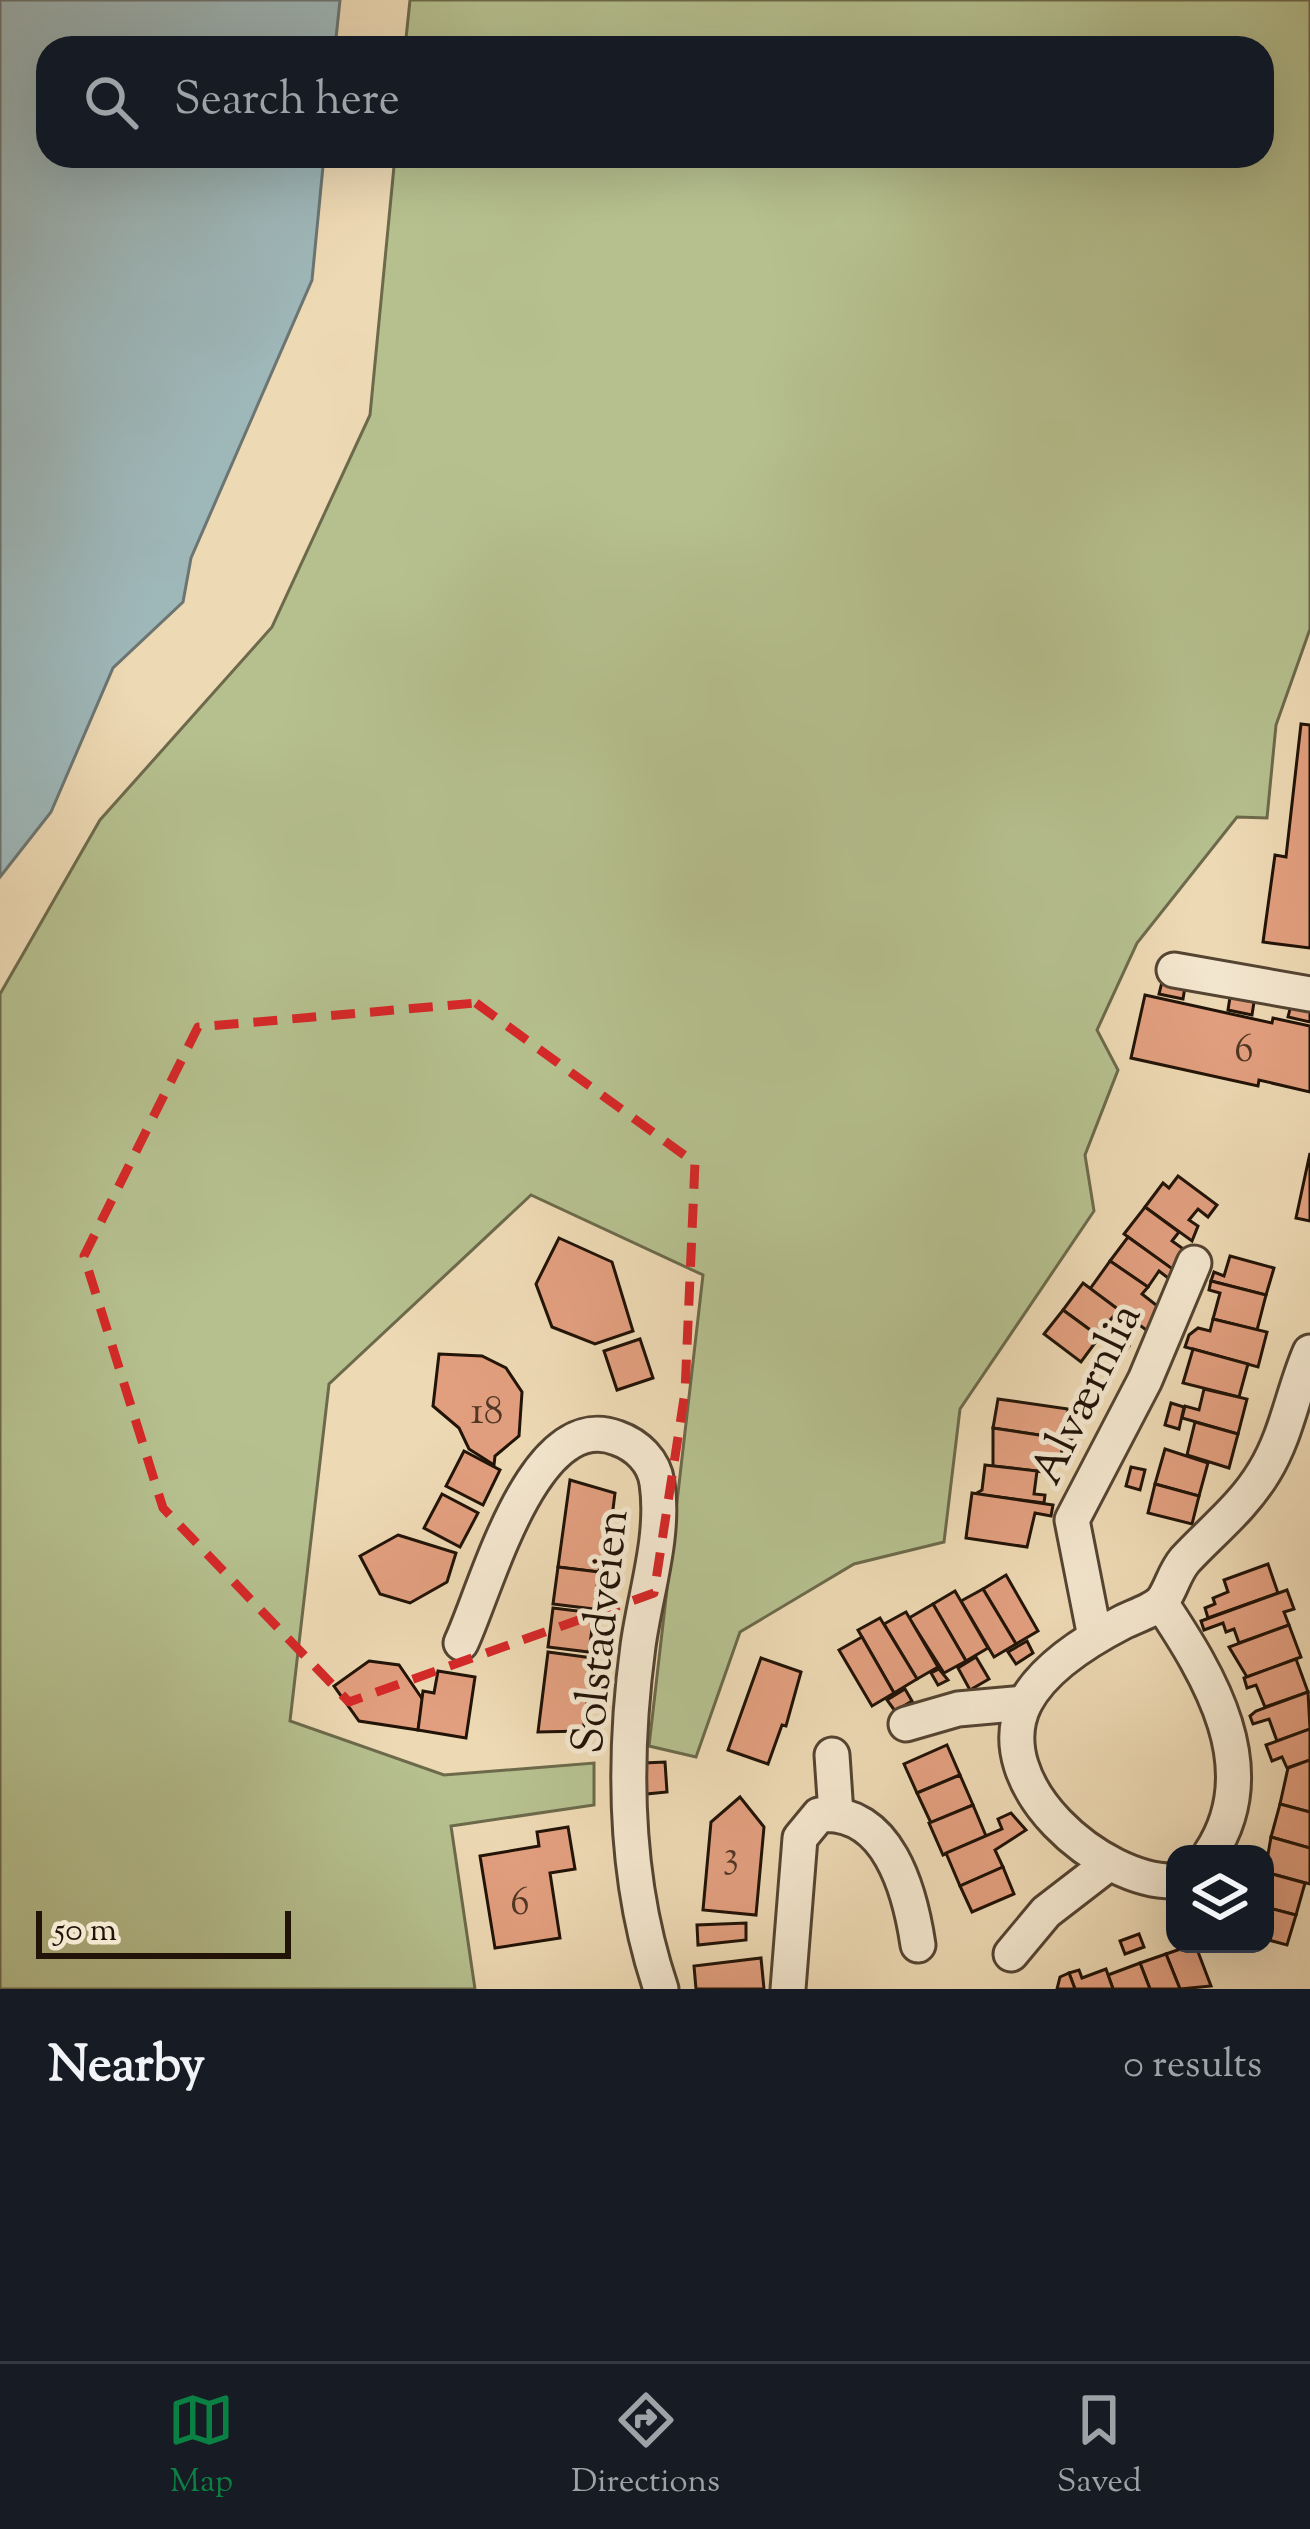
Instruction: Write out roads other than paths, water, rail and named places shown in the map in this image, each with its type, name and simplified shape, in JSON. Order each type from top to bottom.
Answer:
[{"type":"street","points":[[1174,970],[1310,994]]},
{"type":"street","name":"Alværnlia","points":[[1095,1637],[1072,1520],[1168,1331],[1194,1263]]},
{"type":"street","points":[[1166,1879],[1107,1865],[1083,1849],[1035,1794],[1021,1754],[1025,1703],[1040,1683],[1095,1637],[1161,1603],[1173,1576],[1244,1503],[1268,1467],[1310,1352]]},
{"type":"street","name":"Solstadveien","points":[[461,1643],[509,1526],[556,1450],[575,1435],[595,1432],[638,1449],[654,1470],[658,1513],[633,1685],[627,1772],[649,1957],[661,1989]]},
{"type":"street","points":[[1161,1603],[1211,1684],[1233,1752],[1230,1802],[1213,1845]]},
{"type":"street","points":[[906,1724],[958,1709],[1025,1703]]},
{"type":"street","points":[[832,1755],[836,1814]]},
{"type":"street","points":[[788,1989],[791,1898],[800,1838],[811,1820],[836,1814],[866,1827],[896,1865],[913,1910],[918,1945]]},
{"type":"street","points":[[1010,1954],[1046,1912],[1107,1865]]},
{"type":"water","points":[[0,0],[340,0],[336,36],[36,36],[36,168],[323,168],[312,280],[191,558],[183,602],[113,668],[51,812],[0,877]]}]
